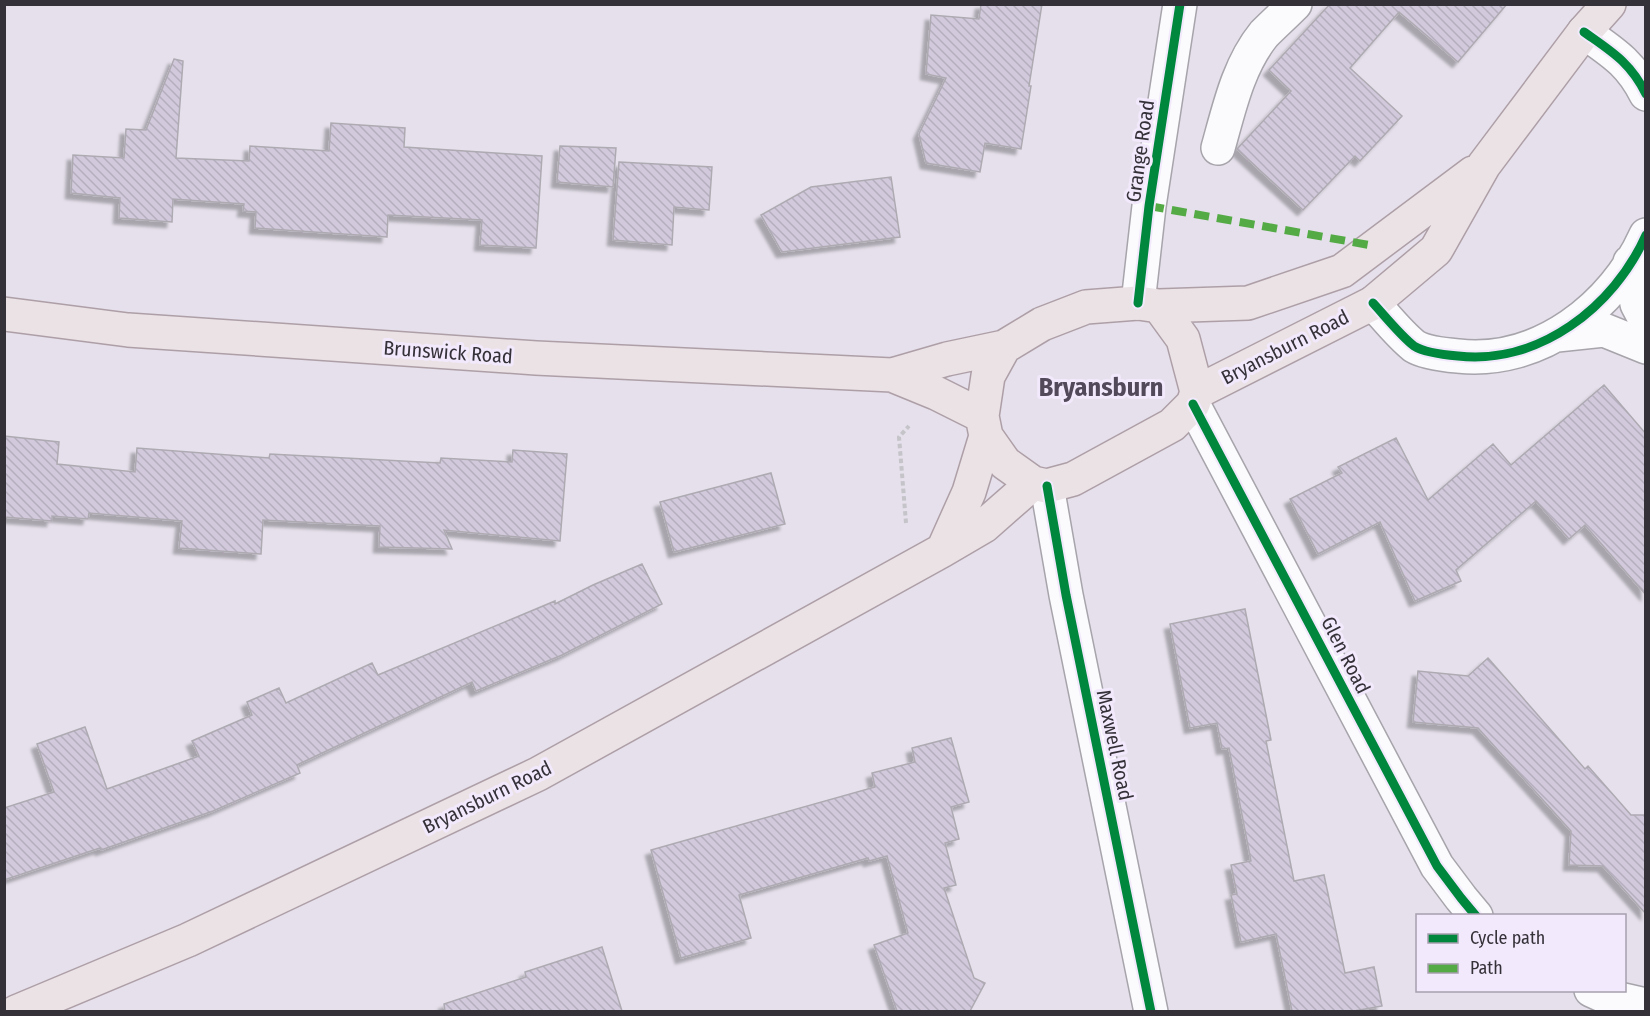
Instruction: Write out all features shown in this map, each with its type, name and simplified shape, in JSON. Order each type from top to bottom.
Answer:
[{"type":"main road","name":"Bryansburn Road","points":[[1195,398],[1372,303],[1436,250],[1484,165],[1584,32],[1609,4]]},
{"type":"main road","name":"Bryansburn Road","points":[[1149,304],[1248,303],[1342,271],[1484,165]]},
{"type":"main road","points":[[931,557],[969,492],[984,426],[988,376],[1004,347],[1042,324],[1086,307],[1149,304],[1183,339],[1195,398],[1172,425],[1073,479],[1040,485],[1005,463],[984,426]]},
{"type":"main road","name":"Brunswick Road","points":[[4,314],[128,330],[524,357],[892,375],[947,359],[1004,347]]},
{"type":"main road","name":"Brunswick Road","points":[[892,375],[936,393],[984,426]]},
{"type":"main road","name":"Bryansburn Road","points":[[16,1011],[188,940],[538,774],[931,557],[984,526],[1040,485]]},
{"type":"street","name":"Grange Road","points":[[1149,304],[1149,206],[1180,4]]},
{"type":"street","points":[[1218,148],[1232,95],[1245,65],[1264,35],[1276,10]]},
{"type":"street","points":[[1584,32],[1624,61],[1646,94]]},
{"type":"street","points":[[1372,303],[1415,347],[1445,355],[1476,358],[1504,355],[1531,347],[1557,335],[1579,320],[1599,302],[1638,248]]},
{"type":"street","points":[[1638,248],[1637,304],[1646,321]]},
{"type":"street","points":[[1557,335],[1604,330],[1646,347]]},
{"type":"street","name":"Glen Road","points":[[1195,398],[1437,866],[1475,914]]},
{"type":"street","name":"Maxwell Road","points":[[1040,485],[1068,606],[1151,1011]]},
{"type":"street","points":[[1595,992],[1646,1005]]},
{"type":"path","points":[[931,557],[906,520],[899,437],[936,393]]},
{"type":"building","points":[[981,4],[1042,4],[1021,149],[985,143],[980,172],[926,163],[919,134],[946,78],[926,74],[931,15],[979,19]]},
{"type":"building","points":[[1330,4],[1507,4],[1458,62],[1399,12],[1350,68],[1402,116],[1360,161],[1355,156],[1303,210],[1237,149],[1291,91],[1269,70]]},
{"type":"building","points":[[174,59],[183,61],[176,158],[249,161],[250,146],[329,151],[331,123],[405,128],[404,147],[542,156],[536,248],[480,245],[482,220],[388,215],[387,237],[255,228],[256,212],[243,211],[244,204],[173,199],[172,222],[119,218],[120,198],[71,193],[73,155],[124,158],[126,129],[146,130]]},
{"type":"building","points":[[560,146],[616,148],[613,187],[557,182]]},
{"type":"building","points":[[619,162],[712,167],[709,210],[674,207],[672,245],[613,240]]},
{"type":"building","points":[[891,177],[900,237],[782,252],[761,215],[811,187]]},
{"type":"building","points":[[1604,385],[1646,434],[1646,595],[1585,525],[1569,539],[1536,501],[1456,570],[1461,581],[1415,601],[1380,522],[1318,554],[1290,499],[1342,473],[1338,467],[1396,438],[1428,500],[1493,444],[1511,465]]},
{"type":"building","points":[[4,436],[59,442],[57,464],[135,472],[137,448],[269,458],[270,454],[440,463],[441,458],[512,462],[513,450],[567,454],[560,541],[444,530],[452,549],[379,547],[380,526],[263,520],[261,554],[179,548],[182,521],[89,513],[88,519],[52,516],[52,521],[4,517]]},
{"type":"building","points":[[771,473],[785,524],[674,552],[660,502]]},
{"type":"building","points":[[642,564],[662,604],[562,655],[476,691],[472,682],[297,765],[300,773],[213,811],[101,850],[100,848],[4,880],[4,808],[54,792],[37,744],[85,727],[107,789],[199,756],[192,741],[252,715],[247,702],[279,688],[286,703],[372,663],[378,675],[555,601],[555,604]]},
{"type":"building","points":[[1245,609],[1271,740],[1266,741],[1294,881],[1324,875],[1345,973],[1374,967],[1382,1006],[1354,1011],[1292,1011],[1276,934],[1241,942],[1231,895],[1237,894],[1231,865],[1251,861],[1229,748],[1222,749],[1217,723],[1190,728],[1170,624]]},
{"type":"building","points":[[1488,658],[1585,769],[1588,766],[1631,815],[1646,815],[1646,914],[1603,866],[1569,865],[1571,831],[1478,728],[1413,722],[1418,671],[1468,676]]},
{"type":"building","points":[[951,738],[969,802],[951,807],[959,839],[945,843],[956,885],[944,888],[974,978],[985,983],[970,1011],[897,1011],[874,945],[908,933],[887,856],[869,861],[868,858],[739,895],[751,938],[681,958],[651,850],[875,787],[872,773],[915,762],[912,748]]},
{"type":"building","points":[[602,947],[622,1011],[445,1011],[444,1004],[526,977],[525,972]]},
{"type":"marked path","points":[[1149,206],[1375,246]]},
{"type":"cycle path","points":[[1138,303],[1149,206],[1180,4]]},
{"type":"cycle path","points":[[1584,32],[1627,66],[1646,94]]},
{"type":"cycle path","points":[[1373,303],[1409,342],[1424,350],[1453,356],[1488,356],[1517,351],[1545,341],[1570,326],[1594,307],[1615,286],[1646,235]]},
{"type":"cycle path","points":[[1193,404],[1437,866],[1474,914]]},
{"type":"cycle path","points":[[1047,486],[1066,595],[1151,1012]]},
{"type":"district","name":"Bryansburn","points":[[1101,387]]}]
